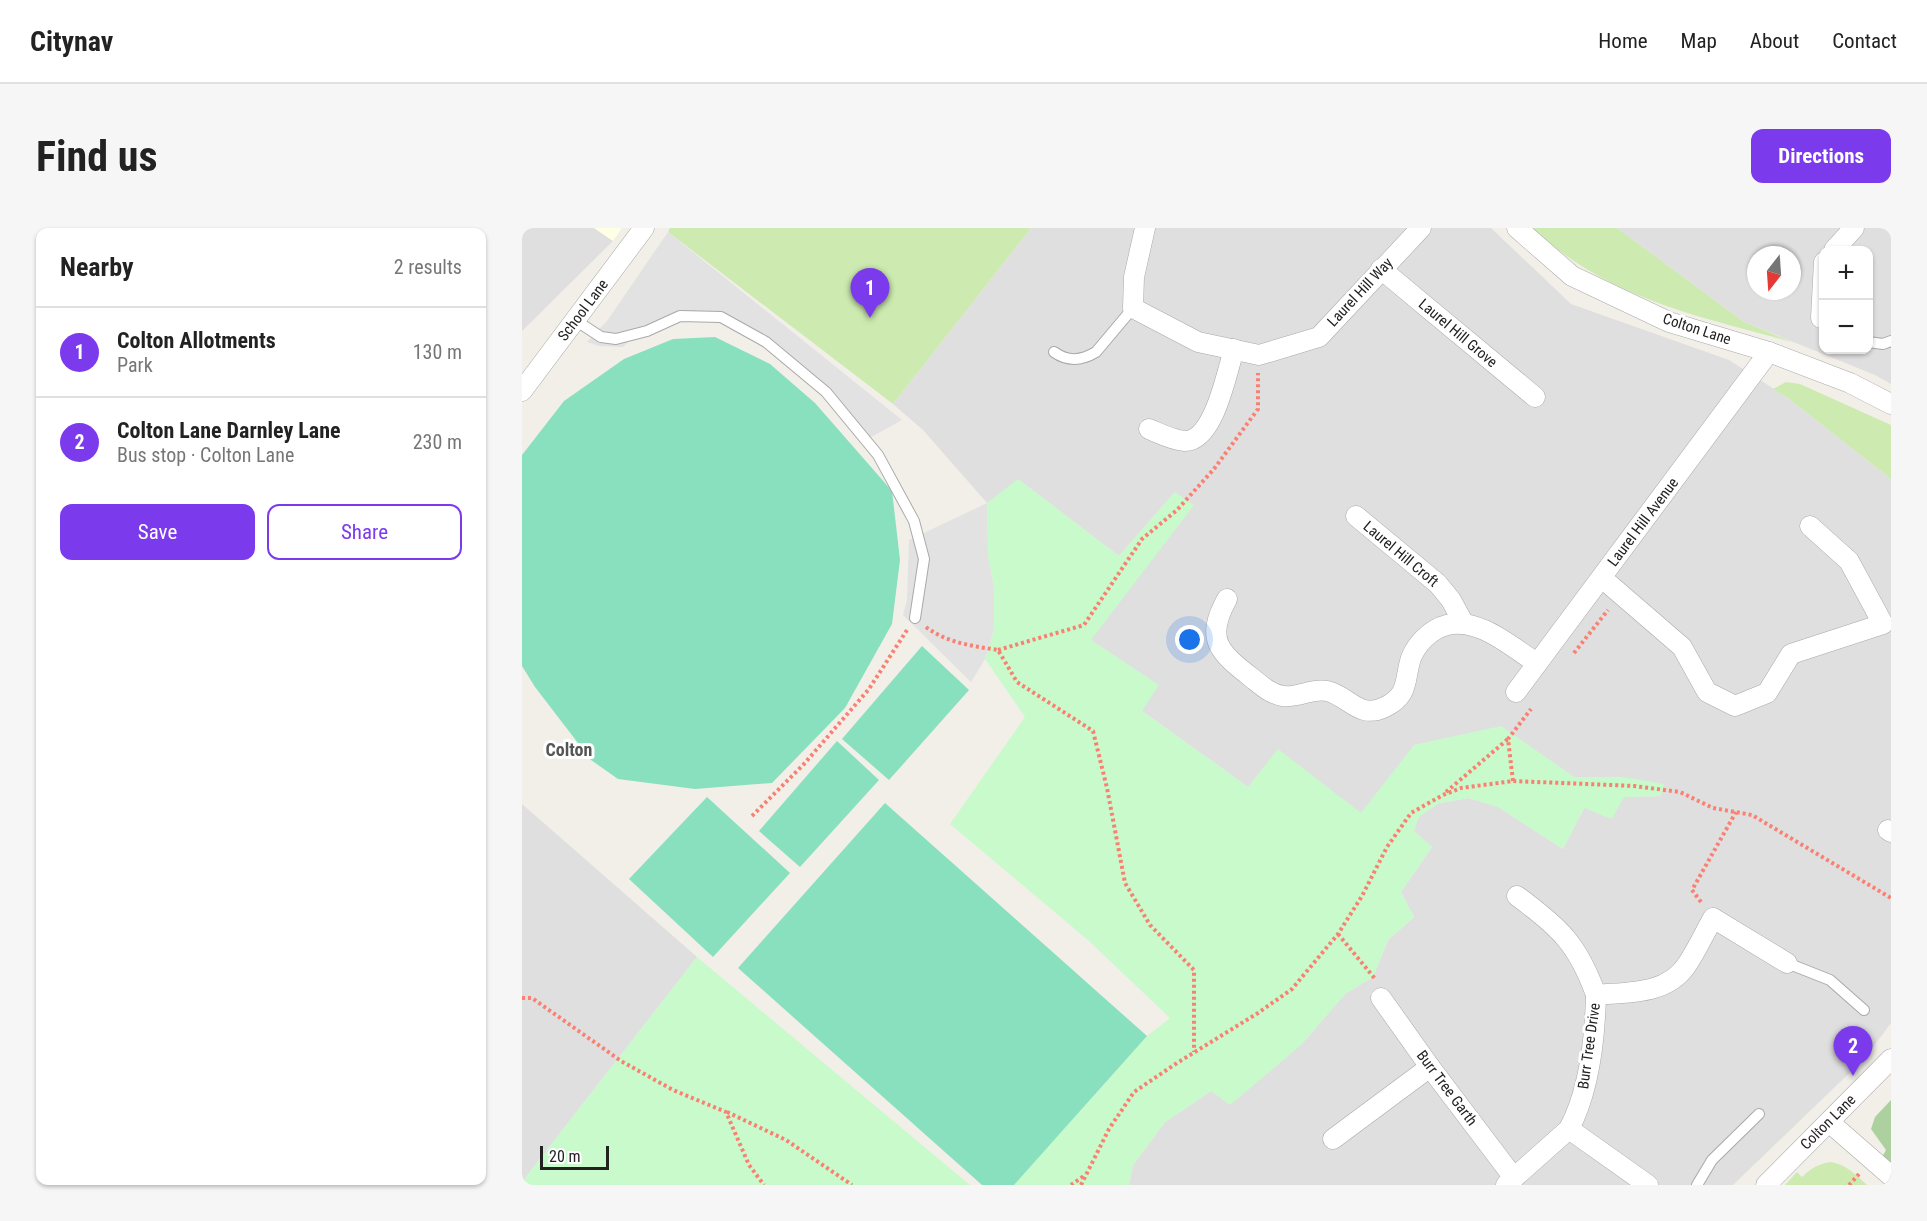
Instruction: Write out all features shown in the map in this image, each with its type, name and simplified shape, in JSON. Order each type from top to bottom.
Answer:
[{"type":"street","name":"School Lane","points":[[522,391],[644,228]]},
{"type":"street","points":[[1145,228],[1134,277],[1133,308],[1198,342],[1259,355]]},
{"type":"street","name":"Laurel Hill Way","points":[[1259,355],[1319,337],[1421,228]]},
{"type":"street","name":"Colton Lane","points":[[1517,228],[1572,276],[1669,322],[1769,352],[1850,383],[1891,404]]},
{"type":"street","points":[[1838,246],[1854,228]]},
{"type":"street","name":"Laurel Hill Grove","points":[[1381,269],[1535,397]]},
{"type":"street","points":[[1149,429],[1168,438],[1188,441],[1202,434],[1214,414],[1234,349]]},
{"type":"street","name":"Laurel Hill Avenue","points":[[1516,692],[1769,352]]},
{"type":"street","name":"Laurel Hill Croft","points":[[1356,516],[1438,584],[1451,600],[1464,624]]},
{"type":"street","points":[[1602,578],[1682,647],[1707,692],[1735,706],[1767,693],[1791,654],[1883,624],[1849,561],[1810,526]]},
{"type":"street","points":[[1227,599],[1219,613],[1216,628],[1221,650],[1225,657],[1268,691],[1279,695],[1291,697],[1314,690],[1327,691],[1338,695],[1358,709],[1370,711],[1382,709],[1401,696],[1406,686],[1411,658],[1419,643],[1432,632],[1447,625],[1464,624],[1480,628],[1537,663]]},
{"type":"street","points":[[1517,896],[1563,933],[1580,958],[1596,995]]},
{"type":"street","points":[[1713,918],[1787,963]]},
{"type":"street","name":"Burr Tree Drive","points":[[1569,1129],[1577,1113],[1586,1083],[1596,1016],[1596,995],[1656,988],[1672,980],[1686,967],[1713,918]]},
{"type":"street","name":"Burr Tree Garth","points":[[1381,998],[1510,1181],[1569,1129]]},
{"type":"street","name":"Colton Lane","points":[[1766,1185],[1891,1059]]},
{"type":"street","points":[[1333,1140],[1430,1067]]},
{"type":"street","points":[[1829,1122],[1891,1176]]},
{"type":"street","points":[[1569,1129],[1648,1185]]},
{"type":"lane","points":[[1054,352],[1070,360],[1088,357],[1133,308]]},
{"type":"lane","points":[[575,320],[601,337],[616,339],[647,331],[680,316],[721,317],[766,342],[826,392],[878,455],[914,521],[924,559],[915,618]]},
{"type":"lane","points":[[1873,343],[1883,344],[1891,341]]},
{"type":"lane","points":[[1787,963],[1830,980],[1864,1010]]},
{"type":"lane","points":[[1697,1185],[1712,1160],[1759,1114]]},
{"type":"path","points":[[752,816],[804,764],[869,689],[915,618],[939,636],[967,645],[998,650],[1084,625],[1142,539],[1177,510],[1214,470],[1258,409],[1259,355]]},
{"type":"path","points":[[1569,660],[1620,594]]},
{"type":"path","points":[[998,650],[1017,681],[1093,731],[1107,788],[1125,883],[1150,925],[1194,970],[1194,1053]]},
{"type":"path","points":[[1443,795],[1508,738],[1534,705]]},
{"type":"path","points":[[1508,738],[1513,781]]},
{"type":"path","points":[[1081,1185],[1109,1129],[1134,1092],[1292,989],[1338,934],[1362,896],[1387,847],[1411,813],[1461,788],[1513,781],[1634,786],[1680,792],[1713,808],[1752,815],[1891,898]]},
{"type":"path","points":[[1713,918],[1692,890],[1736,812]]},
{"type":"path","points":[[1338,934],[1385,990],[1381,998]]},
{"type":"path","points":[[522,998],[532,998],[621,1061],[673,1090],[786,1140],[852,1185]]},
{"type":"path","points":[[726,1112],[749,1165],[764,1185]]},
{"type":"path","points":[[1071,1185],[1086,1174]]},
{"type":"shaded area","points":[[522,228],[594,228],[613,241],[522,331]]},
{"type":"shaded area","points":[[594,228],[622,228],[613,241]]},
{"type":"shaded area","points":[[1031,228],[1491,228],[1571,304],[1729,360],[1788,398],[1891,479],[1891,1023],[1864,1059],[1733,1185],[1129,1185],[1133,1165],[1165,1122],[1211,1091],[1301,1045],[1345,994],[1373,977],[1388,940],[1414,917],[1401,892],[1432,847],[1413,831],[1418,817],[1439,803],[1469,798],[1498,807],[1563,849],[1584,808],[1624,797],[1661,796],[1623,777],[1574,777],[1501,727],[1415,745],[1361,814],[1278,750],[1248,787],[1142,711],[1052,700],[1175,492],[1119,556],[1019,480],[987,503],[923,430],[893,404]]},
{"type":"shaded area","points":[[1617,228],[1891,228],[1891,384],[1823,354],[1873,354],[1873,246],[1819,246],[1819,352],[1744,322]]},
{"type":"shaded area","points":[[668,232],[902,420],[866,440],[826,392],[766,342],[721,317],[680,316],[636,334],[623,347],[599,346],[587,342],[607,321]]},
{"type":"shaded area","points":[[987,503],[988,556],[994,587],[994,630],[985,659],[971,682],[903,615],[907,600],[909,540]]},
{"type":"shaded area","points":[[522,804],[697,957],[522,1182]]},
{"type":"green space","points":[[670,228],[1031,228],[893,404],[668,232]]},
{"type":"green space","points":[[1532,228],[1617,228],[1744,322],[1792,342],[1687,313],[1622,288],[1591,272],[1561,252]]},
{"type":"green space","points":[[715,337],[770,364],[815,403],[892,491],[900,560],[892,624],[845,708],[772,783],[695,789],[618,779],[591,760],[535,687],[522,666],[522,455],[564,401],[624,359],[673,339]]},
{"type":"green space","points":[[1786,382],[1800,384],[1891,425],[1891,479],[1788,398],[1773,389]]},
{"type":"green space","points":[[1018,479],[1119,556],[1175,492],[1194,505],[1091,640],[1159,685],[1142,711],[1248,787],[1278,749],[1361,813],[1414,745],[1501,726],[1574,777],[1623,777],[1664,784],[1661,796],[1624,797],[1612,819],[1584,808],[1563,849],[1498,807],[1469,798],[1439,803],[1419,817],[1414,831],[1432,847],[1401,892],[1414,917],[1388,940],[1373,977],[1345,994],[1301,1045],[1230,1105],[1211,1091],[1165,1122],[1133,1165],[1129,1185],[1014,1185],[1147,1036],[1170,1018],[1089,941],[950,824],[1025,717],[985,659],[994,630],[994,587],[988,556],[987,503]]},
{"type":"green space","points":[[922,646],[969,690],[889,780],[842,739]]},
{"type":"green space","points":[[837,741],[879,780],[800,867],[759,831]]},
{"type":"green space","points":[[707,797],[790,873],[713,957],[629,879]]},
{"type":"green space","points":[[885,803],[1147,1036],[1014,1185],[982,1185],[738,968]]},
{"type":"green space","points":[[697,957],[970,1185],[522,1185],[522,1182]]},
{"type":"green space","points":[[1891,1100],[1891,1163],[1882,1157],[1886,1150],[1871,1129],[1875,1117]]},
{"type":"green space","points":[[1831,1162],[1846,1168],[1867,1185],[1785,1185],[1797,1172],[1802,1177],[1815,1167]]},
{"type":"place","name":"Colton Allotments","points":[[870,318]]},
{"type":"place","name":"Colton Lane Darnley Lane","points":[[1853,1076]]},
{"type":"district","name":"Colton","points":[[569,749]]}]
